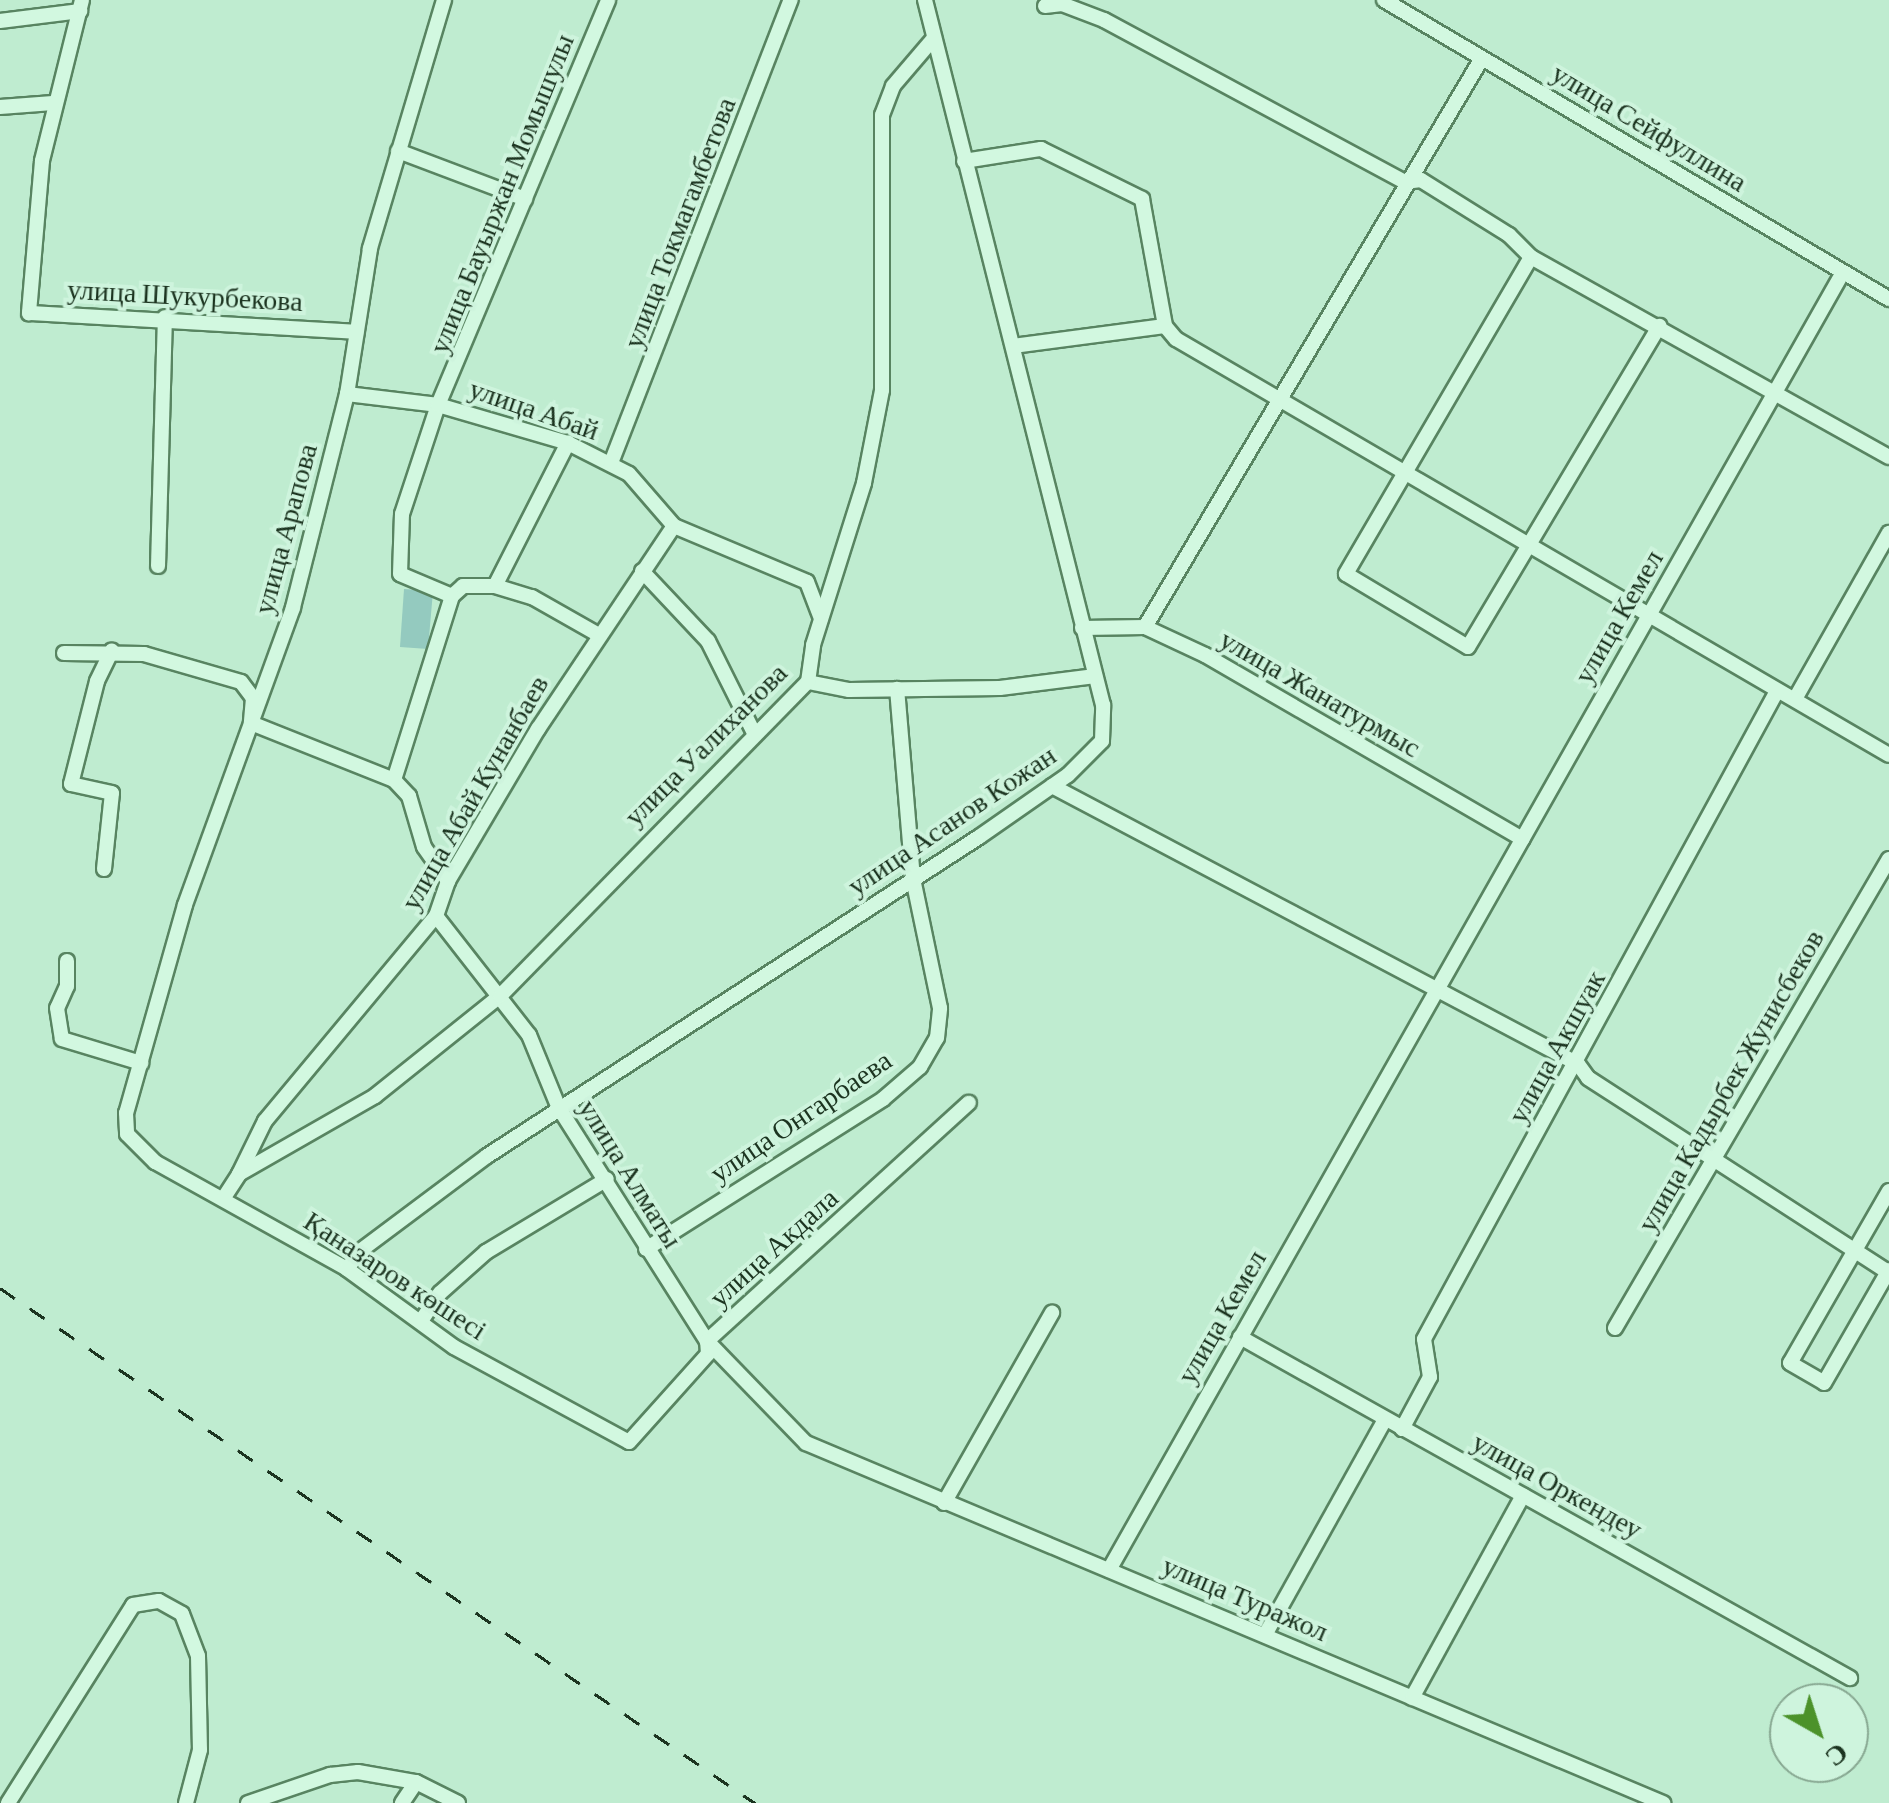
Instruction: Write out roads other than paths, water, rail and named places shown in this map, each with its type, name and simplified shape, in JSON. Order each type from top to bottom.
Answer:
[{"type":"street","name":"улица Арапова","points":[[135,1148],[126,1113],[186,905],[293,608],[346,394],[370,249],[444,0]]},
{"type":"street","name":"улица Бауыржан Момышулы","points":[[452,596],[408,578],[396,565],[402,514],[438,405],[608,0]]},
{"type":"street","name":"улица Токмагамбетова","points":[[611,464],[791,0]]},
{"type":"street","name":"улица Асанов Кожан","points":[[347,1268],[370,1244],[559,1108],[1052,786],[1102,741],[1094,676],[926,0]]},
{"type":"street","name":"улица Сейфуллина","points":[[1384,0],[1888,299]]},
{"type":"street","points":[[1045,6],[1062,4],[1104,20],[1405,182],[1422,180],[1509,236],[1531,258],[1889,457]]},
{"type":"street","points":[[0,22],[81,6]]},
{"type":"street","name":"улица Шукурбекова","points":[[81,6],[53,103],[29,313],[164,317],[356,332]]},
{"type":"street","name":"улица Уалиханова","points":[[223,1199],[239,1174],[374,1096],[500,996],[753,731],[808,682],[821,619],[864,483],[882,390],[882,115],[893,86],[932,48],[935,36]]},
{"type":"street","points":[[1082,628],[1145,626],[1482,58]]},
{"type":"street","points":[[0,107],[53,103]]},
{"type":"street","points":[[964,161],[1041,148],[1142,199],[1165,326],[1176,340],[1889,755]]},
{"type":"street","points":[[398,151],[525,199]]},
{"type":"street","points":[[1531,258],[1346,574],[1468,647],[1659,326]]},
{"type":"street","name":"улица Кемел","points":[[1110,1570],[1844,272]]},
{"type":"street","points":[[158,566],[164,317]]},
{"type":"street","points":[[1013,346],[1165,326]]},
{"type":"street","name":"улица Абай","points":[[346,394],[438,405],[568,443],[629,474],[674,526],[789,570],[807,582],[821,619]]},
{"type":"street","points":[[494,586],[568,443]]},
{"type":"street","name":"улица Абай Кунанбаев","points":[[239,1174],[265,1121],[436,916],[448,880],[599,635],[674,526]]},
{"type":"street","points":[[1795,699],[1889,533]]},
{"type":"street","points":[[642,570],[708,641],[753,731]]},
{"type":"street","points":[[394,780],[452,596],[463,586],[494,586],[532,597],[599,635]]},
{"type":"street","name":"улица Жанатурмыс","points":[[1145,626],[1523,839]]},
{"type":"street","points":[[104,869],[112,794],[70,784],[97,681],[112,650]]},
{"type":"street","points":[[64,653],[112,650],[241,682],[253,698],[251,723],[394,780],[409,796],[424,847],[448,880]]},
{"type":"street","points":[[808,682],[830,689],[1000,688],[1094,676]]},
{"type":"street","name":"улица Онгарбаева","points":[[646,1248],[883,1098],[920,1067],[938,1038],[940,1008],[913,878],[896,689]]},
{"type":"street","name":"улица Акшуак","points":[[1402,1429],[1430,1377],[1424,1339],[1578,1064],[1777,691]]},
{"type":"street","points":[[1052,786],[1439,986],[1578,1064],[1588,1078],[1854,1252],[1889,1272],[1824,1383],[1790,1363],[1854,1252],[1889,1191]]},
{"type":"street","name":"улица Кадырбек Жунисбеков","points":[[1615,1328],[1889,859]]},
{"type":"street","name":"улица Алматы","points":[[436,916],[529,1034],[559,1108],[708,1342],[806,1443]]},
{"type":"street","points":[[67,961],[67,986],[57,1008],[62,1039],[141,1062]]},
{"type":"street","name":"улица Акдала","points":[[629,1442],[708,1354],[708,1342],[970,1103]]},
{"type":"street","name":"Қаназаров көшесі","points":[[135,1148],[347,1268],[454,1347],[629,1442]]},
{"type":"street","points":[[421,1321],[440,1293],[486,1252],[606,1179]]},
{"type":"street","points":[[944,1502],[1052,1313]]},
{"type":"street","name":"улица Оркендеу","points":[[1240,1337],[1384,1421],[1850,1678]]},
{"type":"street","points":[[1265,1635],[1384,1421]]},
{"type":"street","name":"улица Туражол","points":[[806,1443],[1663,1803]]},
{"type":"street","points":[[1412,1698],[1523,1495]]},
{"type":"street","points":[[8,1803],[133,1605],[159,1601],[182,1614],[198,1656],[200,1750],[186,1803]]},
{"type":"street","points":[[248,1803],[330,1775],[416,1782],[458,1803]]},
{"type":"street","points":[[402,1803],[416,1782]]},
{"type":"railway","points":[[0,1288],[755,1803]]}]
